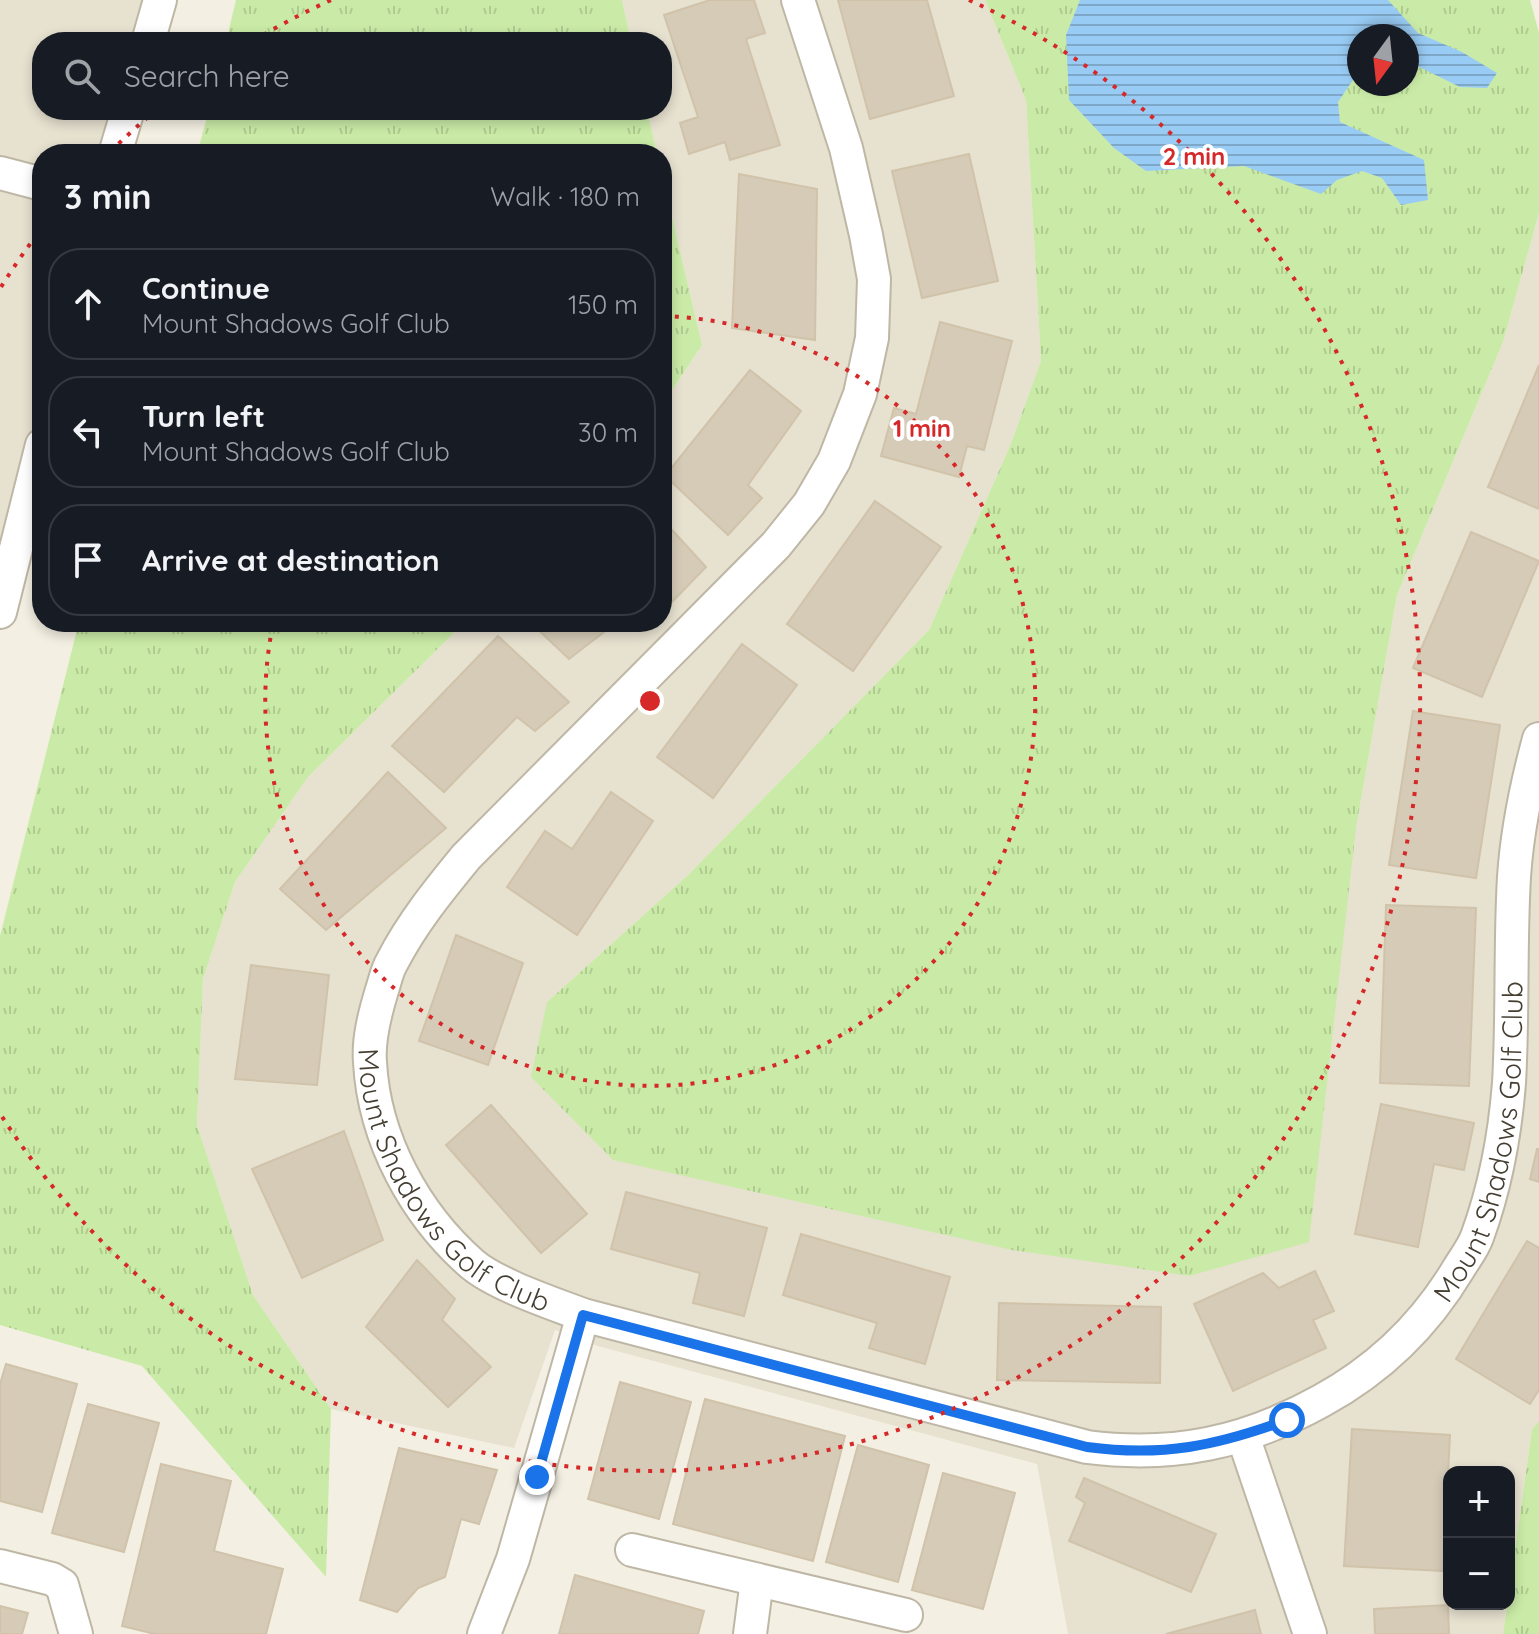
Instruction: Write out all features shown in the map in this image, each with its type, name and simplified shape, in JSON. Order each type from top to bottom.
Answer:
[{"type":"street","points":[[151,32],[160,0]]},
{"type":"street","name":"Mount Shadows Golf Club","points":[[798,0],[846,148],[874,279],[872,338],[860,394],[834,461],[809,504],[776,545],[466,857],[424,907],[391,964],[375,1014],[369,1060],[375,1098],[395,1162],[428,1218],[474,1266],[527,1294],[583,1315],[1087,1447],[1122,1452],[1169,1451],[1243,1436],[1287,1420],[1343,1389],[1392,1352],[1430,1312],[1476,1239],[1501,1150],[1509,1084],[1514,874],[1539,739]]},
{"type":"street","points":[[118,144],[125,120]]},
{"type":"street","points":[[0,173],[32,181]]},
{"type":"street","points":[[0,612],[32,485]]},
{"type":"street","name":"Mount Shadows Golf Club","points":[[484,1634],[513,1559],[583,1315]]},
{"type":"street","points":[[1243,1436],[1310,1634]]},
{"type":"street","points":[[632,1550],[906,1615]]},
{"type":"street","points":[[0,1566],[52,1579],[62,1585],[76,1634]]},
{"type":"street","points":[[750,1634],[757,1580]]},
{"type":"shaded area","points":[[0,0],[151,0],[143,32],[32,32],[32,120],[119,120],[113,144],[32,144],[32,449],[0,569]]},
{"type":"shaded area","points":[[622,0],[985,0],[1026,100],[1041,361],[1010,446],[929,630],[688,875],[547,1002],[1356,828],[1397,595],[1503,342],[1539,213],[1539,1421],[1532,1429],[1515,1548],[1515,1466],[1443,1466],[1443,1610],[1506,1610],[1503,1634],[1068,1634],[1037,1464],[598,1346],[555,1330],[514,1448],[331,1409],[253,1295],[197,1125],[203,979],[235,882],[308,777],[455,632],[672,632],[672,390],[702,345],[672,217],[672,144],[655,144],[649,120],[672,120],[672,32],[629,32]]},
{"type":"green space","points":[[236,0],[622,0],[629,32],[228,32]]},
{"type":"green space","points":[[985,0],[1530,0],[1539,33],[1539,213],[1503,342],[1397,595],[1356,828],[1309,1242],[1189,1276],[1012,1250],[613,1160],[531,1077],[547,1002],[688,875],[929,630],[1010,446],[1041,361],[1026,100]]},
{"type":"green space","points":[[206,120],[649,120],[655,144],[200,144]]},
{"type":"green space","points":[[672,217],[702,345],[672,390]]},
{"type":"green space","points":[[76,632],[455,632],[308,777],[235,882],[203,979],[197,1125],[253,1295],[331,1409],[326,1577],[142,1366],[0,1325],[0,936]]},
{"type":"green space","points":[[1539,1421],[1539,1634],[1503,1634],[1506,1610],[1515,1610],[1515,1549],[1532,1429]]},
{"type":"water","points":[[1080,0],[1388,0],[1410,24],[1347,24],[1347,89],[1338,102],[1340,122],[1424,160],[1428,200],[1401,205],[1382,178],[1362,171],[1337,180],[1321,194],[1244,166],[1146,171],[1114,148],[1069,100],[1066,35]]},
{"type":"water","points":[[1419,33],[1462,52],[1497,73],[1487,88],[1460,87],[1419,67]]},
{"type":"building","points":[[710,0],[754,0],[765,33],[746,39],[780,145],[730,160],[725,142],[689,154],[680,123],[698,117],[664,15]]},
{"type":"building","points":[[838,0],[927,0],[954,96],[870,119]]},
{"type":"building","points":[[969,154],[998,281],[922,298],[892,171]]},
{"type":"building","points":[[739,174],[817,189],[815,340],[732,328]]},
{"type":"building","points":[[940,322],[1012,341],[984,450],[967,446],[959,477],[881,456],[894,408],[916,414]]},
{"type":"building","points":[[1539,365],[1539,509],[1488,487]]},
{"type":"building","points":[[750,370],[801,411],[748,485],[762,498],[728,535],[672,483],[672,467]]},
{"type":"building","points":[[875,501],[941,547],[853,671],[787,624]]},
{"type":"building","points":[[672,530],[706,567],[672,602]]},
{"type":"building","points":[[1471,532],[1539,561],[1482,697],[1413,668]]},
{"type":"building","points":[[541,632],[604,632],[569,659]]},
{"type":"building","points":[[498,636],[569,702],[535,731],[517,717],[444,792],[392,746]]},
{"type":"building","points":[[742,644],[797,685],[713,798],[657,757]]},
{"type":"building","points":[[1413,711],[1500,725],[1476,878],[1389,865]]},
{"type":"building","points":[[388,772],[446,828],[326,930],[280,889]]},
{"type":"building","points":[[611,792],[653,821],[577,935],[507,887],[545,831],[572,849]]},
{"type":"building","points":[[1386,905],[1476,908],[1469,1086],[1380,1083]]},
{"type":"building","points":[[456,935],[523,963],[488,1065],[419,1041]]},
{"type":"building","points":[[251,965],[329,975],[317,1085],[235,1079]]},
{"type":"building","points":[[1381,1104],[1474,1123],[1464,1170],[1434,1164],[1418,1247],[1355,1234]]},
{"type":"building","points":[[491,1105],[587,1214],[541,1253],[446,1145]]},
{"type":"building","points":[[344,1131],[383,1240],[302,1278],[252,1169]]},
{"type":"building","points":[[1539,1149],[1539,1182],[1530,1179]]},
{"type":"building","points":[[626,1192],[767,1228],[744,1316],[693,1303],[700,1273],[611,1249]]},
{"type":"building","points":[[801,1234],[950,1277],[925,1364],[869,1348],[877,1323],[783,1295]]},
{"type":"building","points":[[1527,1241],[1539,1248],[1539,1390],[1530,1404],[1456,1359]]},
{"type":"building","points":[[417,1260],[455,1299],[442,1320],[491,1367],[448,1407],[366,1327]]},
{"type":"building","points":[[1315,1271],[1334,1311],[1313,1320],[1326,1348],[1233,1391],[1194,1304],[1263,1273],[1279,1288]]},
{"type":"building","points":[[999,1303],[1161,1307],[1160,1383],[997,1380]]},
{"type":"building","points":[[6,1364],[77,1384],[42,1512],[0,1501],[0,1384]]},
{"type":"building","points":[[620,1382],[691,1402],[659,1519],[588,1499]]},
{"type":"building","points":[[705,1399],[845,1436],[813,1561],[673,1524]]},
{"type":"building","points":[[88,1404],[159,1423],[124,1552],[52,1533]]},
{"type":"building","points":[[1352,1429],[1450,1435],[1448,1466],[1443,1466],[1443,1571],[1344,1566]]},
{"type":"building","points":[[858,1445],[929,1465],[898,1582],[826,1562]]},
{"type":"building","points":[[399,1448],[497,1470],[479,1524],[461,1519],[445,1577],[418,1588],[397,1612],[360,1600]]},
{"type":"building","points":[[161,1464],[231,1481],[214,1551],[283,1569],[266,1634],[155,1634],[122,1626]]},
{"type":"building","points":[[943,1473],[1015,1493],[983,1609],[912,1590]]},
{"type":"building","points":[[1084,1478],[1216,1534],[1191,1592],[1069,1541],[1085,1503],[1076,1497]]},
{"type":"building","points":[[575,1575],[704,1611],[698,1634],[559,1634]]},
{"type":"building","points":[[1443,1605],[1443,1610],[1448,1610],[1449,1634],[1375,1634],[1374,1609]]},
{"type":"building","points":[[0,1606],[28,1613],[22,1634],[0,1634]]},
{"type":"building","points":[[1255,1610],[1261,1634],[1166,1634]]},
{"type":"route","points":[[537,1477],[583,1315],[1087,1447],[1122,1452],[1169,1451],[1243,1436],[1287,1420]]}]
